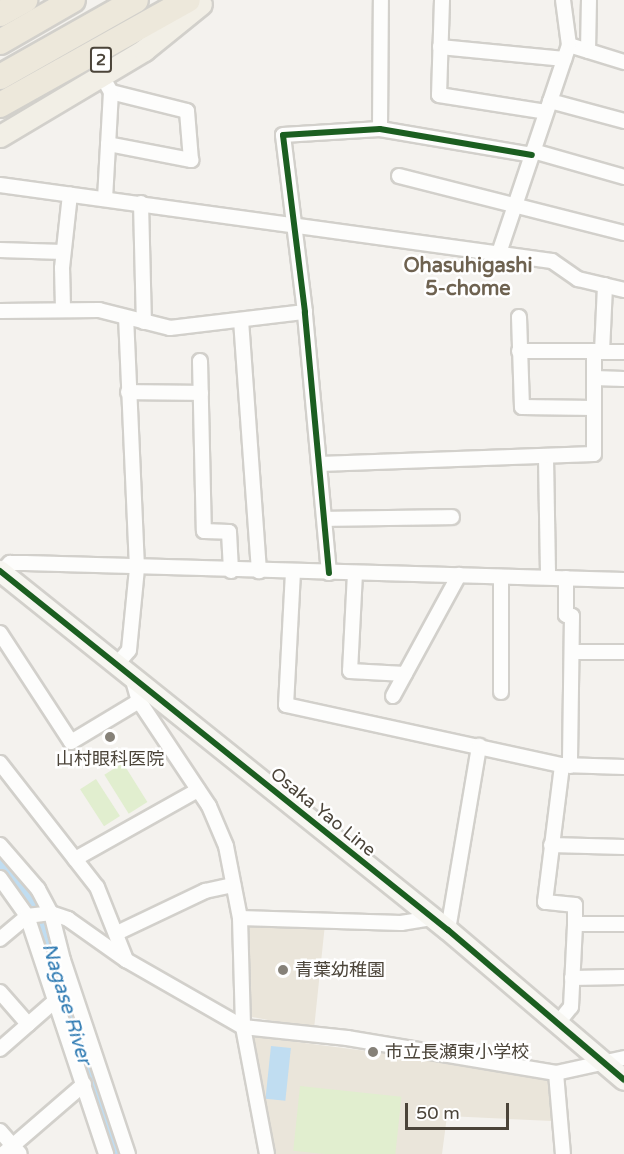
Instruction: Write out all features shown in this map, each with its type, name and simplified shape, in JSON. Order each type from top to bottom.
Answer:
[{"type":"highway","points":[[0,14],[25,0]]},
{"type":"highway","points":[[0,42],[72,0]]},
{"type":"highway","points":[[0,77],[136,0]]},
{"type":"highway","points":[[0,105],[199,1]]},
{"type":"main road","points":[[0,136],[106,83],[199,1]]},
{"type":"main road","name":"2","points":[[0,117],[199,1]]},
{"type":"main road","name":"Osaka Yao Line","points":[[3,577],[125,671],[448,930],[624,1080]]},
{"type":"street","points":[[380,129],[381,0]]},
{"type":"street","points":[[442,0],[439,95],[548,106],[624,121]]},
{"type":"street","points":[[499,253],[569,45],[563,0]]},
{"type":"street","points":[[588,51],[589,0]]},
{"type":"street","points":[[569,45],[624,62]]},
{"type":"street","points":[[440,47],[564,59]]},
{"type":"street","points":[[105,199],[108,144],[106,83],[187,111],[191,160],[108,144]]},
{"type":"street","points":[[329,573],[305,312],[283,135],[380,129],[532,153],[624,177]]},
{"type":"street","points":[[399,176],[624,233]]},
{"type":"street","points":[[0,185],[552,261],[578,279],[624,290]]},
{"type":"street","points":[[63,308],[63,252],[70,194]]},
{"type":"street","points":[[141,203],[144,322]]},
{"type":"street","points":[[0,250],[63,252]]},
{"type":"street","points":[[320,464],[546,458],[594,454],[594,378],[605,285]]},
{"type":"street","points":[[0,311],[63,308],[99,310],[170,328],[305,312]]},
{"type":"street","points":[[519,317],[522,407],[594,408]]},
{"type":"street","points":[[126,318],[137,568],[125,671],[139,701],[198,790],[226,846],[240,918],[243,1027],[267,1154]]},
{"type":"street","points":[[242,320],[260,571]]},
{"type":"street","points":[[519,351],[624,352]]},
{"type":"street","points":[[200,361],[204,531],[229,532],[231,571]]},
{"type":"street","points":[[594,378],[624,379]]},
{"type":"street","points":[[128,392],[201,393]]},
{"type":"street","points":[[546,458],[548,578]]},
{"type":"street","points":[[325,519],[452,517]]},
{"type":"street","points":[[3,577],[10,563],[17,563],[231,571],[624,580]]},
{"type":"street","points":[[293,572],[286,705],[566,766],[624,767]]},
{"type":"street","points":[[355,573],[350,671],[405,674]]},
{"type":"street","points":[[393,696],[459,575]]},
{"type":"street","points":[[501,577],[501,692]]},
{"type":"street","points":[[557,1024],[571,1007],[575,924],[575,904],[545,902],[551,845],[566,766],[572,616],[566,615],[566,578]]},
{"type":"street","points":[[0,633],[71,742],[139,701]]},
{"type":"street","points":[[572,652],[624,652]]},
{"type":"street","points":[[448,930],[479,746]]},
{"type":"street","points":[[0,763],[97,887],[126,960]]},
{"type":"street","points":[[75,859],[198,790]]},
{"type":"street","points":[[0,845],[38,889],[51,913],[63,960],[128,1154]]},
{"type":"street","points":[[551,845],[624,847]]},
{"type":"street","points":[[0,878],[27,916],[106,1154]]},
{"type":"street","points":[[117,933],[205,891],[233,885]]},
{"type":"street","points":[[0,939],[27,916],[51,913],[68,919],[126,960],[243,1027],[369,1041],[556,1072],[600,1061],[624,1058]]},
{"type":"street","points":[[240,918],[401,923],[432,918]]},
{"type":"street","points":[[575,924],[624,924]]},
{"type":"street","points":[[572,978],[624,977]]},
{"type":"street","points":[[0,992],[28,1024]]},
{"type":"street","points":[[0,1049],[56,1000]]},
{"type":"street","points":[[556,1072],[563,1154]]},
{"type":"street","points":[[0,1131],[12,1151],[84,1084]]},
{"type":"shaded area","name":"青葉幼稚園","points":[[244,923],[325,924],[314,1029],[247,1016]]},
{"type":"shaded area","points":[[251,1036],[552,1075],[552,1121],[447,1116],[442,1154],[271,1154]]},
{"type":"green space","points":[[123,763],[147,802],[129,814],[104,775]]},
{"type":"green space","points":[[96,779],[120,816],[104,826],[80,789]]},
{"type":"green space","points":[[300,1086],[401,1097],[395,1154],[325,1154],[293,1151]]},
{"type":"water","points":[[271,1046],[291,1048],[285,1101],[265,1099]]},
{"type":"waterway","name":"Nagase River","points":[[0,864],[24,891],[41,920],[81,1058],[115,1154]]},
{"type":"cycle path","points":[[329,573],[305,312],[283,135],[380,129],[532,155]]},
{"type":"cycle path","points":[[0,571],[448,930],[624,1080]]},
{"type":"place","name":"山村眼科医院","points":[[110,737]]},
{"type":"place","name":"青葉幼稚園","points":[[283,970]]},
{"type":"place","name":"市立長瀬東小学校","points":[[373,1052]]},
{"type":"district","name":"Ohasuhigashi 5-chome","points":[[468,278]]}]
